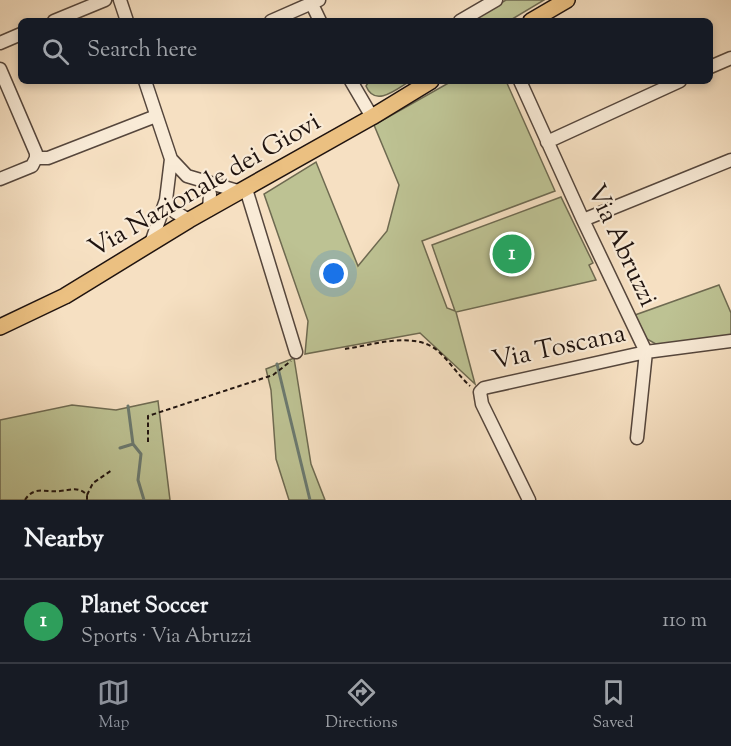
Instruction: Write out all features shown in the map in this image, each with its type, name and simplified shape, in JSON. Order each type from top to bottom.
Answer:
[{"type":"main road","points":[[536,18],[567,0]]},
{"type":"main road","name":"Via Nazionale dei Giovi","points":[[0,327],[65,296],[189,220],[426,84]]},
{"type":"street","points":[[61,18],[105,0]]},
{"type":"street","points":[[120,0],[126,18]]},
{"type":"street","points":[[465,18],[496,0]]},
{"type":"street","points":[[277,18],[314,1],[319,18]]},
{"type":"street","points":[[0,43],[18,35]]},
{"type":"street","points":[[713,66],[731,58]]},
{"type":"street","points":[[0,69],[36,153],[32,166],[0,179]]},
{"type":"street","points":[[146,84],[171,159],[187,176],[243,191],[296,352]]},
{"type":"street","points":[[354,84],[372,117]]},
{"type":"street","name":"Via Abruzzi","points":[[521,84],[646,352]]},
{"type":"street","points":[[548,142],[674,84]]},
{"type":"street","points":[[36,158],[48,158],[156,116]]},
{"type":"street","points":[[151,243],[166,200],[171,159]]},
{"type":"street","points":[[583,220],[731,160]]},
{"type":"street","points":[[205,182],[210,194],[209,210]]},
{"type":"street","points":[[166,200],[175,212],[189,220]]},
{"type":"street","name":"Via Toscana","points":[[529,500],[482,404],[480,392],[484,388],[646,352],[731,341]]},
{"type":"street","points":[[637,438],[646,352]]},
{"type":"path","points":[[345,349],[398,342],[425,342],[439,352],[472,388],[480,392]]},
{"type":"path","points":[[148,442],[148,416],[273,375],[290,362],[296,356],[296,352]]},
{"type":"path","points":[[87,500],[93,483],[112,470]]},
{"type":"path","points":[[25,500],[31,493],[43,489],[58,492],[75,488],[87,495]]},
{"type":"green space","points":[[506,0],[544,0],[514,18],[475,18]]},
{"type":"green space","points":[[367,84],[405,84],[393,92],[380,96],[375,96],[366,86]]},
{"type":"green space","points":[[447,84],[507,84],[555,191],[422,241],[447,308],[455,311],[432,245],[561,197],[593,263],[589,265],[596,280],[456,312],[475,384],[420,333],[305,354],[308,321],[264,194],[316,162],[358,266],[387,231],[399,185],[374,125]]},
{"type":"green space","points":[[719,285],[731,313],[731,337],[661,347],[647,339],[635,315]]},
{"type":"green space","points":[[294,358],[311,464],[325,500],[289,500],[276,459],[271,390],[266,369]]},
{"type":"green space","points":[[158,401],[170,500],[0,500],[0,420],[72,405],[116,410]]},
{"type":"waterway","points":[[277,364],[310,500]]},
{"type":"waterway","points":[[128,406],[133,444]]},
{"type":"waterway","points":[[120,448],[133,444],[141,454],[138,480],[144,500]]},
{"type":"place","name":"Planet Soccer","points":[[512,254]]}]
